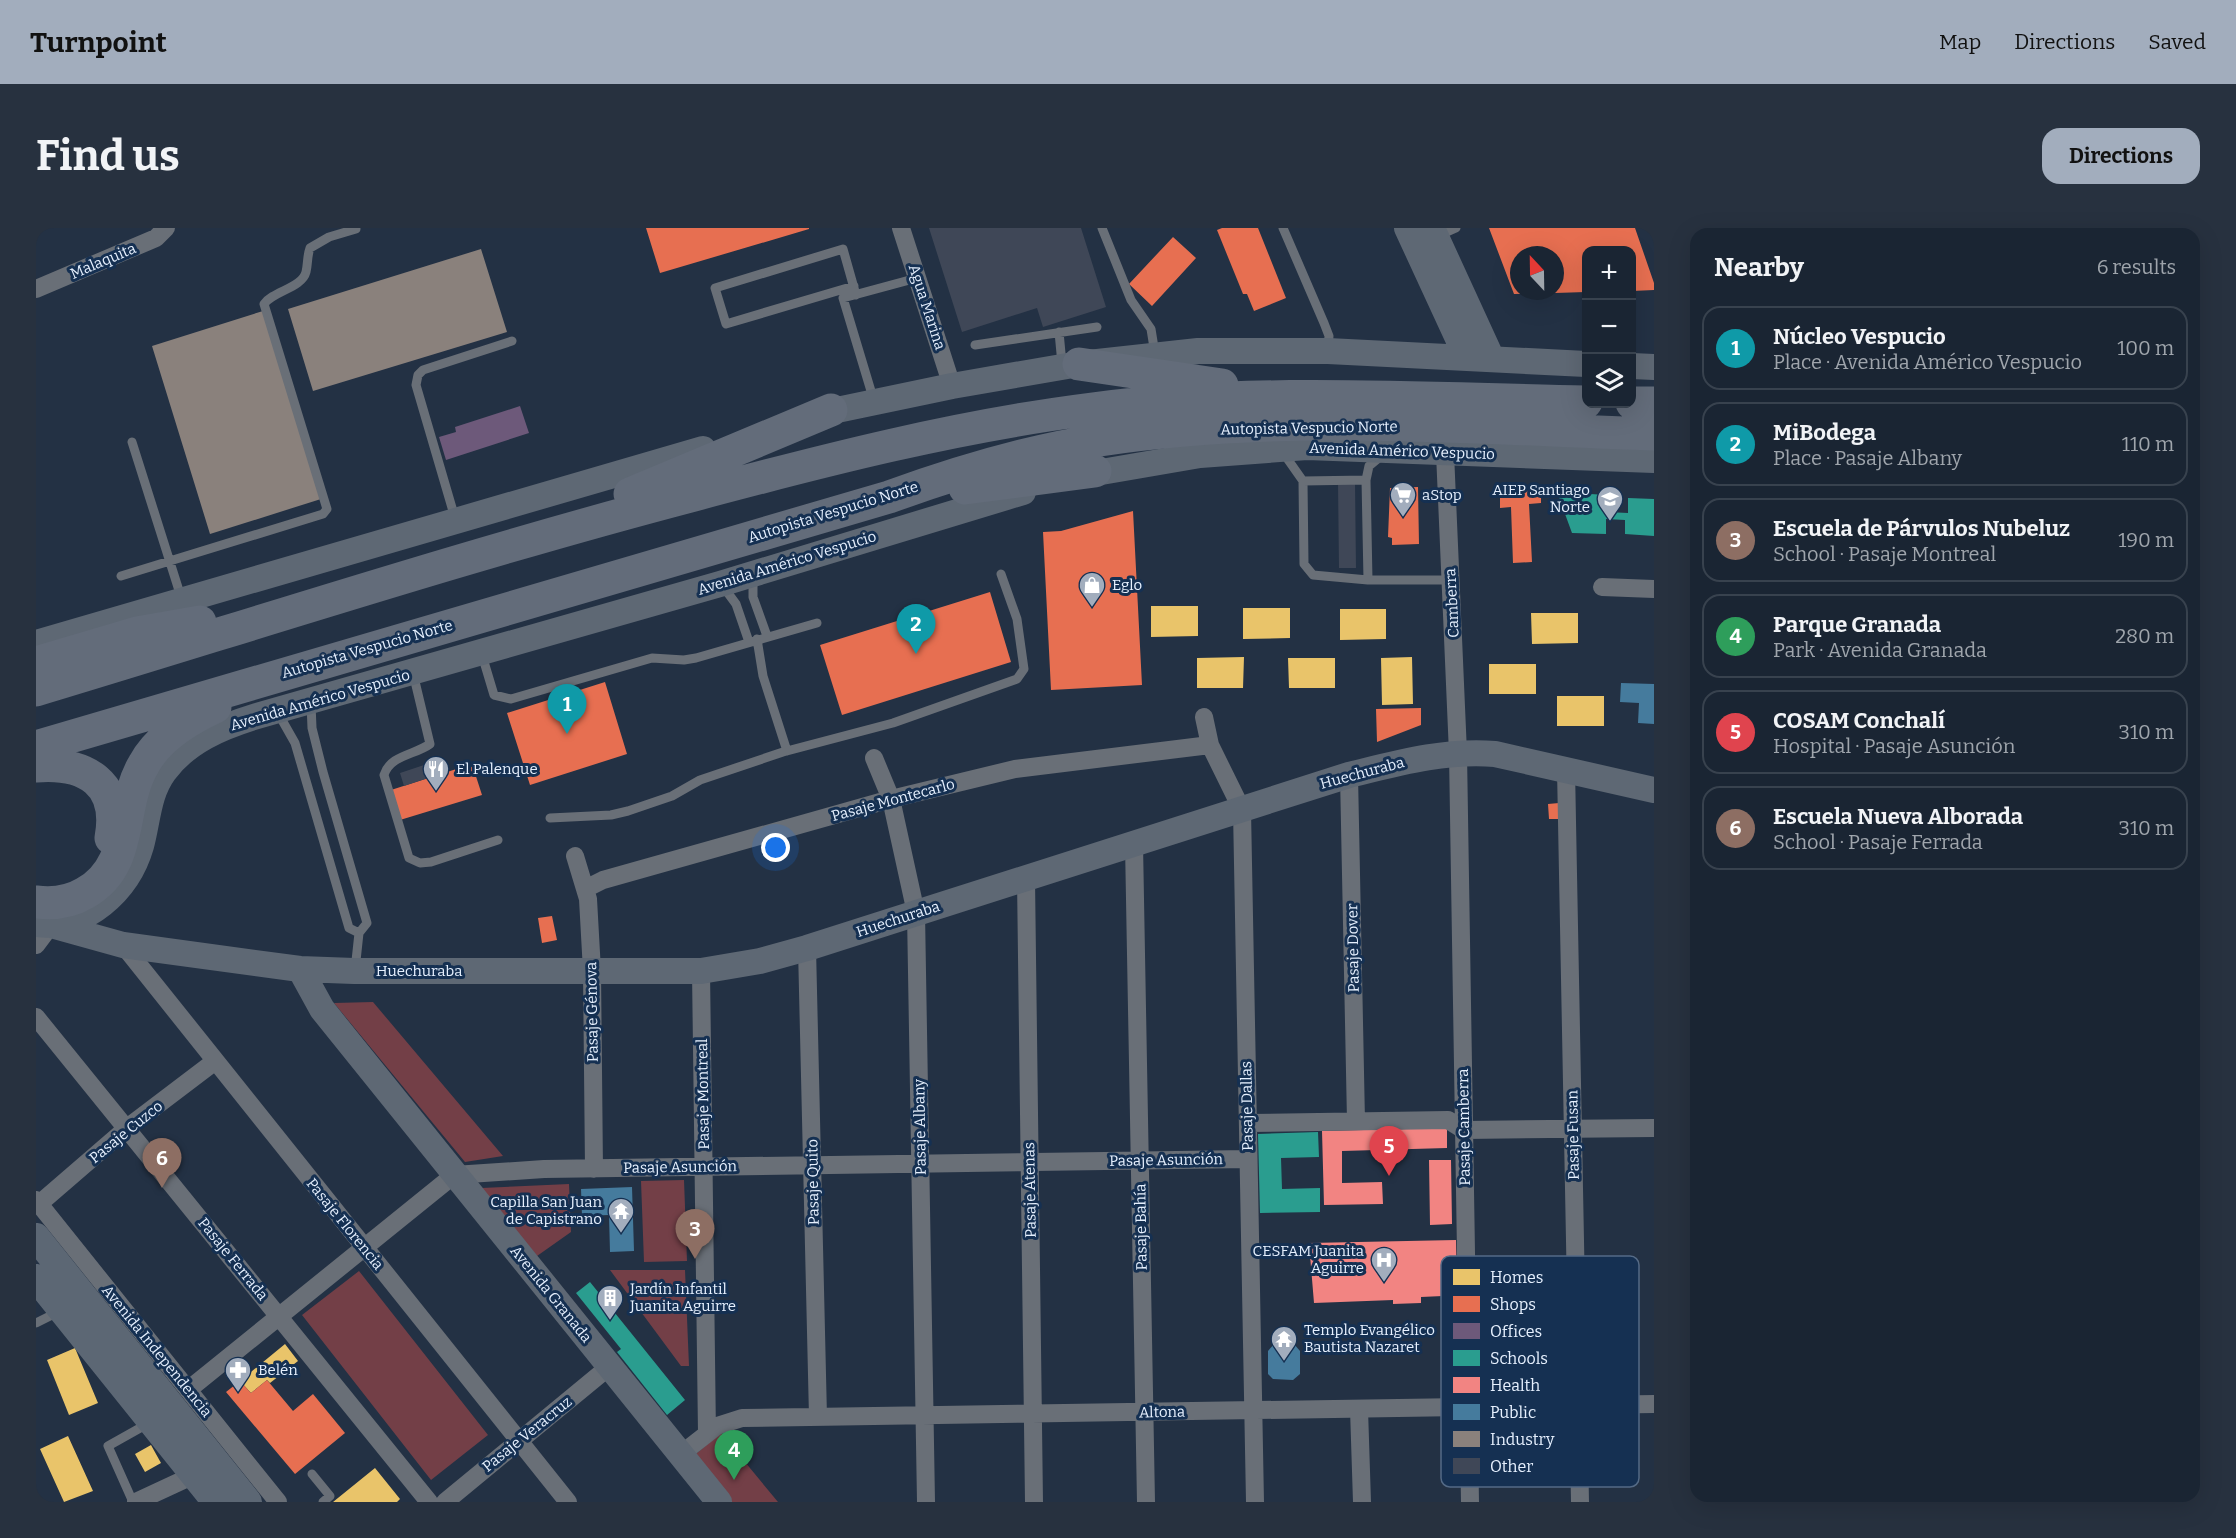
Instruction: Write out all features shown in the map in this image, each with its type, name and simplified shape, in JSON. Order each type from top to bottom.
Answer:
[{"type":"highway","points":[[1071,365],[1298,396]]},
{"type":"highway","name":"Autopista Vespucio Norte","points":[[36,690],[498,550],[801,466],[927,437],[1095,408],[1298,396],[1582,402]]},
{"type":"highway","points":[[1636,403],[1654,403]]},
{"type":"highway","points":[[498,550],[831,410]]},
{"type":"highway","name":"Autopista Vespucio Norte","points":[[36,747],[889,497],[957,473],[1036,452],[1099,440],[1267,425],[1351,424],[1654,434]]},
{"type":"highway","points":[[889,497],[1095,471]]},
{"type":"highway","points":[[36,663],[137,633],[315,606]]},
{"type":"highway","points":[[41,917],[93,889],[103,880],[120,852],[137,776],[154,750],[194,718],[275,676]]},
{"type":"highway","points":[[36,766],[67,766],[93,777],[106,792],[113,820],[109,847],[90,873],[62,886],[36,887]]},
{"type":"main road","points":[[1407,228],[1480,358]]},
{"type":"main road","points":[[1441,231],[1480,358]]},
{"type":"main road","points":[[36,643],[456,522],[831,410],[952,386],[1071,365],[1155,354],[1242,350],[1328,351],[1582,364]]},
{"type":"main road","points":[[1636,366],[1654,367]]},
{"type":"main road","name":"Avenida Américo Vespucio","points":[[41,917],[86,915],[113,896],[123,884],[137,857],[152,796],[172,763],[198,740],[211,733],[277,711],[720,584],[886,532],[1095,471],[1200,455],[1278,449],[1389,449],[1654,460]]},
{"type":"main road","name":"Huechuraba","points":[[41,917],[123,945],[300,969],[354,972],[701,970],[760,961],[807,948],[1349,775],[1428,756],[1458,753],[1495,754],[1654,790]]},
{"type":"main road","points":[[113,896],[110,912],[123,945]]},
{"type":"main road","name":"Avenida Granada","points":[[300,969],[322,1009],[719,1502]]},
{"type":"main road","name":"Avenida Independencia","points":[[36,1237],[248,1502]]},
{"type":"main road","points":[[36,1278],[216,1502]]},
{"type":"street","name":"Malaquita","points":[[36,289],[156,238],[166,228]]},
{"type":"street","name":"Agua Marina","points":[[901,228],[952,386]]},
{"type":"street","name":"Camberra","points":[[1445,453],[1458,753]]},
{"type":"street","points":[[1602,587],[1654,589]]},
{"type":"street","name":"Pasaje Dallas","points":[[1204,717],[1210,745],[1242,810],[1255,1502]]},
{"type":"street","name":"Pasaje Montecarlo","points":[[585,889],[603,880],[891,799],[1015,769],[1210,745]]},
{"type":"street","name":"Pasaje Camberra","points":[[1458,753],[1466,1256]]},
{"type":"street","name":"Pasaje Albany","points":[[874,758],[891,799],[916,913],[926,1502]]},
{"type":"street","name":"Pasaje Fusan","points":[[1566,769],[1575,1256]]},
{"type":"street","name":"Pasaje Dover","points":[[1349,775],[1356,1121]]},
{"type":"street","name":"Pasaje Bahía","points":[[1134,844],[1146,1502]]},
{"type":"street","name":"Pasaje Génova","points":[[576,856],[585,889],[592,971],[594,1169]]},
{"type":"street","name":"Pasaje Atenas","points":[[1026,879],[1034,1502]]},
{"type":"street","points":[[36,945],[41,917]]},
{"type":"street","name":"Pasaje Florencia","points":[[123,945],[214,1062],[568,1502]]},
{"type":"street","name":"Pasaje Quito","points":[[807,948],[818,1417]]},
{"type":"street","name":"Pasaje Montreal","points":[[701,970],[707,1434]]},
{"type":"street","name":"Pasaje Ferrada","points":[[36,1017],[429,1502]]},
{"type":"street","name":"Pasaje Cuzco","points":[[38,1202],[127,1128],[214,1062]]},
{"type":"street","points":[[1248,1123],[1448,1120],[1464,1131],[1654,1128]]},
{"type":"street","name":"Pasaje Asunción","points":[[454,1175],[594,1169],[1248,1159]]},
{"type":"street","points":[[188,1390],[454,1175]]},
{"type":"street","name":"Avenida Independencia","points":[[38,1202],[278,1502]]},
{"type":"street","name":"Pasaje Veracruz","points":[[445,1502],[610,1366]]},
{"type":"street","name":"Altona","points":[[1639,1404],[1654,1404]]},
{"type":"street","name":"Altona","points":[[681,1455],[725,1422],[742,1418],[1441,1407]]},
{"type":"street","points":[[1359,1409],[1362,1502]]},
{"type":"street","points":[[135,1502],[194,1475]]},
{"type":"street","name":"Pasaje Camberra","points":[[1470,1487],[1470,1502]]},
{"type":"street","name":"Pasaje Fusan","points":[[1580,1487],[1580,1502]]},
{"type":"lane","points":[[1102,228],[1131,300],[1151,329],[1155,354]]},
{"type":"lane","points":[[1282,228],[1327,329],[1328,351]]},
{"type":"lane","points":[[121,576],[323,514],[327,509],[264,304],[268,298],[301,280],[306,273],[310,248],[329,237],[356,229]]},
{"type":"lane","points":[[855,290],[843,249],[716,288],[726,324],[855,290],[917,278]]},
{"type":"lane","points":[[855,290],[843,298],[874,401]]},
{"type":"lane","points":[[975,345],[1097,327]]},
{"type":"lane","points":[[1059,332],[1071,365]]},
{"type":"lane","points":[[456,522],[416,385],[418,375],[423,370],[512,341]]},
{"type":"lane","points":[[132,442],[182,602]]},
{"type":"lane","points":[[1278,449],[1288,457],[1303,481],[1304,564],[1313,575],[1368,580],[1451,580]]},
{"type":"lane","points":[[1368,580],[1366,480],[1369,466],[1389,449]]},
{"type":"lane","points":[[1303,481],[1366,480]]},
{"type":"lane","points":[[753,574],[753,597],[767,636]]},
{"type":"lane","points":[[550,818],[611,815],[627,811],[672,796],[700,780],[787,751],[893,723],[1017,679],[1023,674],[1017,619],[1001,574]]},
{"type":"lane","points":[[720,584],[736,604],[753,641],[787,751]]},
{"type":"lane","points":[[481,653],[494,695],[511,699],[652,658],[684,660],[817,623]]},
{"type":"lane","points":[[413,673],[430,744],[389,764],[384,776],[409,858],[420,863],[431,862],[498,840]]},
{"type":"lane","points":[[311,701],[312,728],[323,772],[367,923],[358,933],[354,972]]},
{"type":"lane","points":[[277,711],[295,743],[349,928],[358,933]]},
{"type":"lane","points":[[36,1323],[62,1310]]},
{"type":"lane","points":[[135,1502],[108,1446],[151,1422]]},
{"type":"lane","points":[[312,1474],[330,1496],[323,1502]]},
{"type":"shaded area","points":[[373,1002],[503,1156],[465,1162],[334,1003]]},
{"type":"shaded area","points":[[684,1180],[687,1261],[644,1262],[641,1181]]},
{"type":"shaded area","points":[[569,1184],[571,1232],[537,1256],[481,1188]]},
{"type":"shaded area","points":[[610,1270],[685,1270],[689,1366],[681,1366]]},
{"type":"shaded area","points":[[359,1271],[488,1435],[431,1480],[302,1315]]},
{"type":"shaded area","points":[[721,1433],[778,1502],[728,1502],[691,1458]]},
{"type":"building: Homes","points":[[1151,606],[1198,606],[1198,636],[1151,637]]},
{"type":"building: Homes","points":[[1243,608],[1290,608],[1290,638],[1243,639]]},
{"type":"building: Homes","points":[[1340,609],[1386,609],[1386,639],[1340,640]]},
{"type":"building: Homes","points":[[1531,613],[1578,613],[1578,643],[1532,644]]},
{"type":"building: Homes","points":[[1244,657],[1243,688],[1197,688],[1197,658]]},
{"type":"building: Homes","points":[[1412,657],[1413,704],[1382,705],[1381,658]]},
{"type":"building: Homes","points":[[1288,658],[1335,658],[1335,688],[1289,688]]},
{"type":"building: Homes","points":[[1489,664],[1536,664],[1536,694],[1489,694]]},
{"type":"building: Homes","points":[[1557,696],[1604,696],[1604,726],[1557,726]]},
{"type":"building: Homes","points":[[285,1344],[298,1361],[270,1383],[267,1380],[251,1393],[240,1381]]},
{"type":"building: Homes","points":[[75,1348],[98,1403],[69,1415],[47,1360]]},
{"type":"building: Homes","points":[[68,1436],[93,1491],[64,1502],[40,1449]]},
{"type":"building: Homes","points":[[151,1445],[161,1463],[145,1472],[135,1454]]},
{"type":"building: Homes","points":[[375,1468],[400,1499],[397,1502],[333,1502]]},
{"type":"building: Shops","points":[[646,228],[809,228],[809,229],[660,273]]},
{"type":"building: Shops","points":[[1258,228],[1286,298],[1254,311],[1247,294],[1243,294],[1217,230]]},
{"type":"building: Shops","points":[[1489,228],[1635,228],[1654,283],[1654,290],[1636,291],[1636,246],[1582,246],[1582,292],[1564,293],[1564,246],[1510,246],[1510,283]]},
{"type":"building: Shops","points":[[1173,237],[1196,258],[1152,306],[1129,284]]},
{"type":"building: Shops","name":"aStop","points":[[1418,487],[1419,544],[1392,545],[1392,538],[1388,537],[1390,488]]},
{"type":"building: Shops","points":[[1541,490],[1541,503],[1529,504],[1532,562],[1513,563],[1511,507],[1500,508],[1500,492]]},
{"type":"building: Shops","name":"Eglo","points":[[1133,511],[1142,685],[1051,690],[1043,532],[1061,531]]},
{"type":"building: Shops","points":[[990,592],[1011,662],[842,715],[820,645]]},
{"type":"building: Shops","points":[[605,682],[627,754],[530,785],[507,713]]},
{"type":"building: Shops","points":[[1421,708],[1421,725],[1377,742],[1376,709]]},
{"type":"building: Shops","name":"El Palenque","points":[[472,764],[482,795],[400,820],[391,790]]},
{"type":"building: Shops","points":[[1559,803],[1560,819],[1549,819],[1548,804]]},
{"type":"building: Shops","points":[[552,916],[557,940],[542,943],[538,918]]},
{"type":"building: Shops","points":[[267,1380],[293,1411],[313,1394],[345,1433],[295,1474],[226,1392],[240,1381],[251,1393]]},
{"type":"building: Offices","points":[[520,406],[529,433],[446,460],[439,437],[456,432],[455,427]]},
{"type":"building: Schools","points":[[1557,492],[1607,495],[1607,512],[1628,513],[1628,498],[1654,499],[1654,536],[1625,534],[1625,520],[1606,519],[1606,534],[1572,533]]},
{"type":"building: Schools","points":[[1318,1132],[1319,1157],[1281,1158],[1282,1189],[1320,1188],[1320,1212],[1260,1213],[1258,1134]]},
{"type":"building: Schools","name":"Jardín Infantil Juanita Aguirre","points":[[590,1282],[685,1400],[667,1415],[617,1352],[621,1349],[576,1293]]},
{"type":"building: Health","points":[[1447,1128],[1447,1148],[1342,1151],[1342,1183],[1382,1182],[1383,1204],[1324,1205],[1322,1131]]},
{"type":"building: Health","points":[[1429,1160],[1451,1160],[1452,1224],[1430,1225]]},
{"type":"building: Health","points":[[1456,1240],[1456,1256],[1441,1256],[1441,1296],[1421,1297],[1421,1303],[1393,1304],[1393,1300],[1314,1303],[1309,1243]]},
{"type":"building: Public","points":[[1621,683],[1654,684],[1654,724],[1638,723],[1639,703],[1620,702]]},
{"type":"building: Public","name":"Capilla San Juan de Capistrano","points":[[632,1187],[634,1251],[610,1252],[609,1215],[582,1216],[581,1189]]},
{"type":"building: Public","name":"Templo Evangélico Bautista Nazaret","points":[[1274,1344],[1294,1344],[1300,1351],[1300,1374],[1293,1380],[1273,1379],[1268,1374],[1268,1351]]},
{"type":"building: Industry","points":[[481,249],[507,332],[313,391],[288,309]]},
{"type":"building: Industry","points":[[263,311],[321,499],[210,534],[152,346]]},
{"type":"building: Other","points":[[929,228],[1081,228],[1106,307],[1043,327],[1037,308],[962,332]]},
{"type":"building: Other","points":[[1338,482],[1355,482],[1356,568],[1339,568]]},
{"type":"building: Other","points":[[427,764],[431,777],[404,786],[400,773]]},
{"type":"place","name":"aStop","points":[[1403,518]]},
{"type":"place","name":"AIEP Santiago Norte","points":[[1610,522]]},
{"type":"place","name":"Eglo","points":[[1092,608]]},
{"type":"place","name":"MiBodega","points":[[916,654]]},
{"type":"place","name":"Núcleo Vespucio","points":[[567,734]]},
{"type":"place","name":"El Palenque","points":[[436,792]]},
{"type":"place","name":"COSAM Conchalí","points":[[1389,1176]]},
{"type":"place","name":"Escuela Nueva Alborada","points":[[162,1188]]},
{"type":"place","name":"Capilla San Juan de Capistrano","points":[[621,1234]]},
{"type":"place","name":"Escuela de Párvulos Nubeluz","points":[[695,1259]]},
{"type":"place","name":"CESFAM Juanita Aguirre","points":[[1384,1283]]},
{"type":"place","name":"Jardín Infantil Juanita Aguirre","points":[[610,1321]]},
{"type":"place","name":"Templo Evangélico Bautista Nazaret","points":[[1284,1362]]},
{"type":"place","name":"Belén","points":[[238,1393]]},
{"type":"place","name":"Parque Granada","points":[[734,1480]]}]
